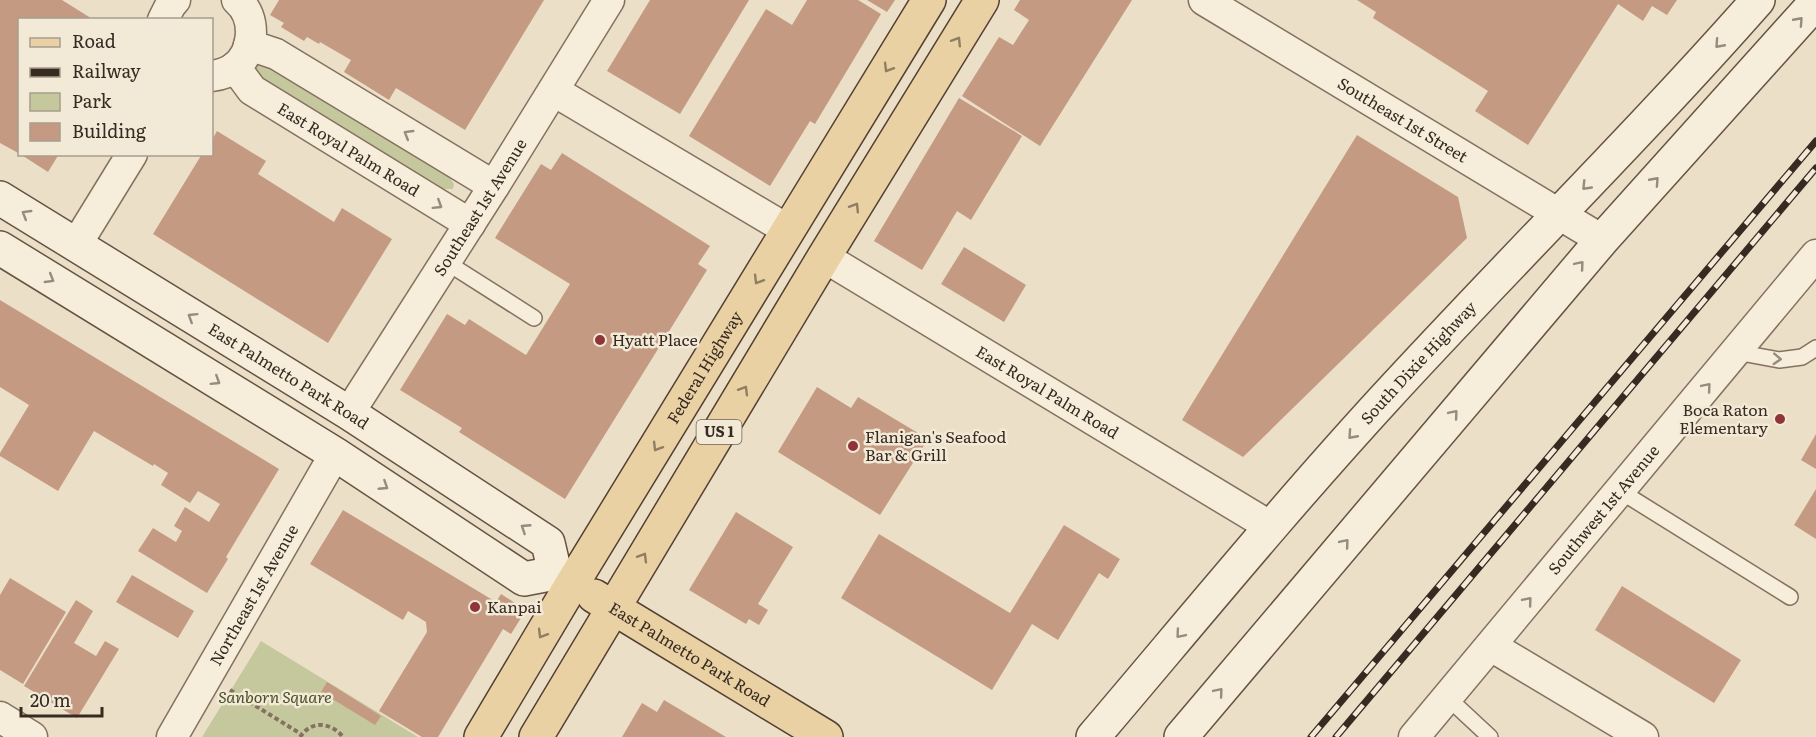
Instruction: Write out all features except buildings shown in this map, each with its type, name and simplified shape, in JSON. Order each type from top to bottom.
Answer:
[{"type":"main road","name":"Federal Highway","points":[[481,737],[564,579],[788,230],[929,0]]},
{"type":"main road","name":"US 1","points":[[540,735],[613,607],[982,0]]},
{"type":"main road","name":"South Dixie Highway","points":[[1093,737],[1271,527],[1392,391],[1670,98],[1758,0]]},
{"type":"main road","points":[[1181,737],[1602,240],[1816,2]]},
{"type":"main road","name":"East Palmetto Park Road","points":[[0,198],[349,413],[548,543],[564,579],[819,735]]},
{"type":"main road","points":[[0,248],[335,454],[524,579],[564,579]]},
{"type":"street","points":[[232,63],[251,30],[248,16],[237,0]]},
{"type":"street","name":"Southeast 1st Avenue","points":[[349,413],[609,0]]},
{"type":"street","name":"Southeast 1st Street","points":[[1204,0],[1602,240]]},
{"type":"street","points":[[232,63],[276,54],[494,186]]},
{"type":"street","name":"East Royal Palm Road","points":[[232,63],[252,90],[470,224]]},
{"type":"street","points":[[554,90],[788,230]]},
{"type":"street","points":[[76,245],[131,156]]},
{"type":"street","name":"Southwest 1st Avenue","points":[[1414,737],[1816,255]]},
{"type":"street","name":"East Royal Palm Road","points":[[824,257],[1271,527]]},
{"type":"street","name":"Northeast 1st Avenue","points":[[172,737],[335,454]]},
{"type":"street","points":[[1491,646],[1643,737]]},
{"type":"street","points":[[0,717],[32,737]]},
{"type":"lane","points":[[446,262],[534,318]]},
{"type":"lane","points":[[1736,351],[1779,360],[1802,357],[1816,348]]},
{"type":"lane","points":[[1620,491],[1790,597]]},
{"type":"lane","points":[[1448,697],[1490,737]]},
{"type":"path","points":[[207,676],[300,735],[307,728],[322,724],[330,725],[343,737]]},
{"type":"green space","points":[[263,62],[448,175],[454,184],[453,189],[442,189],[426,181],[251,72],[253,63]]},
{"type":"green space","name":"Sanborn Square","points":[[261,641],[418,737],[202,737]]},
{"type":"railway","points":[[1311,737],[1816,141]]},
{"type":"railway","points":[[1336,737],[1816,168]]},
{"type":"place","name":"Hyatt Place","points":[[600,340]]},
{"type":"place","name":"Boca Raton Elementary","points":[[1780,419]]},
{"type":"place","name":"Flanigan's Seafood Bar & Grill","points":[[853,446]]},
{"type":"place","name":"Kanpai","points":[[475,607]]}]
